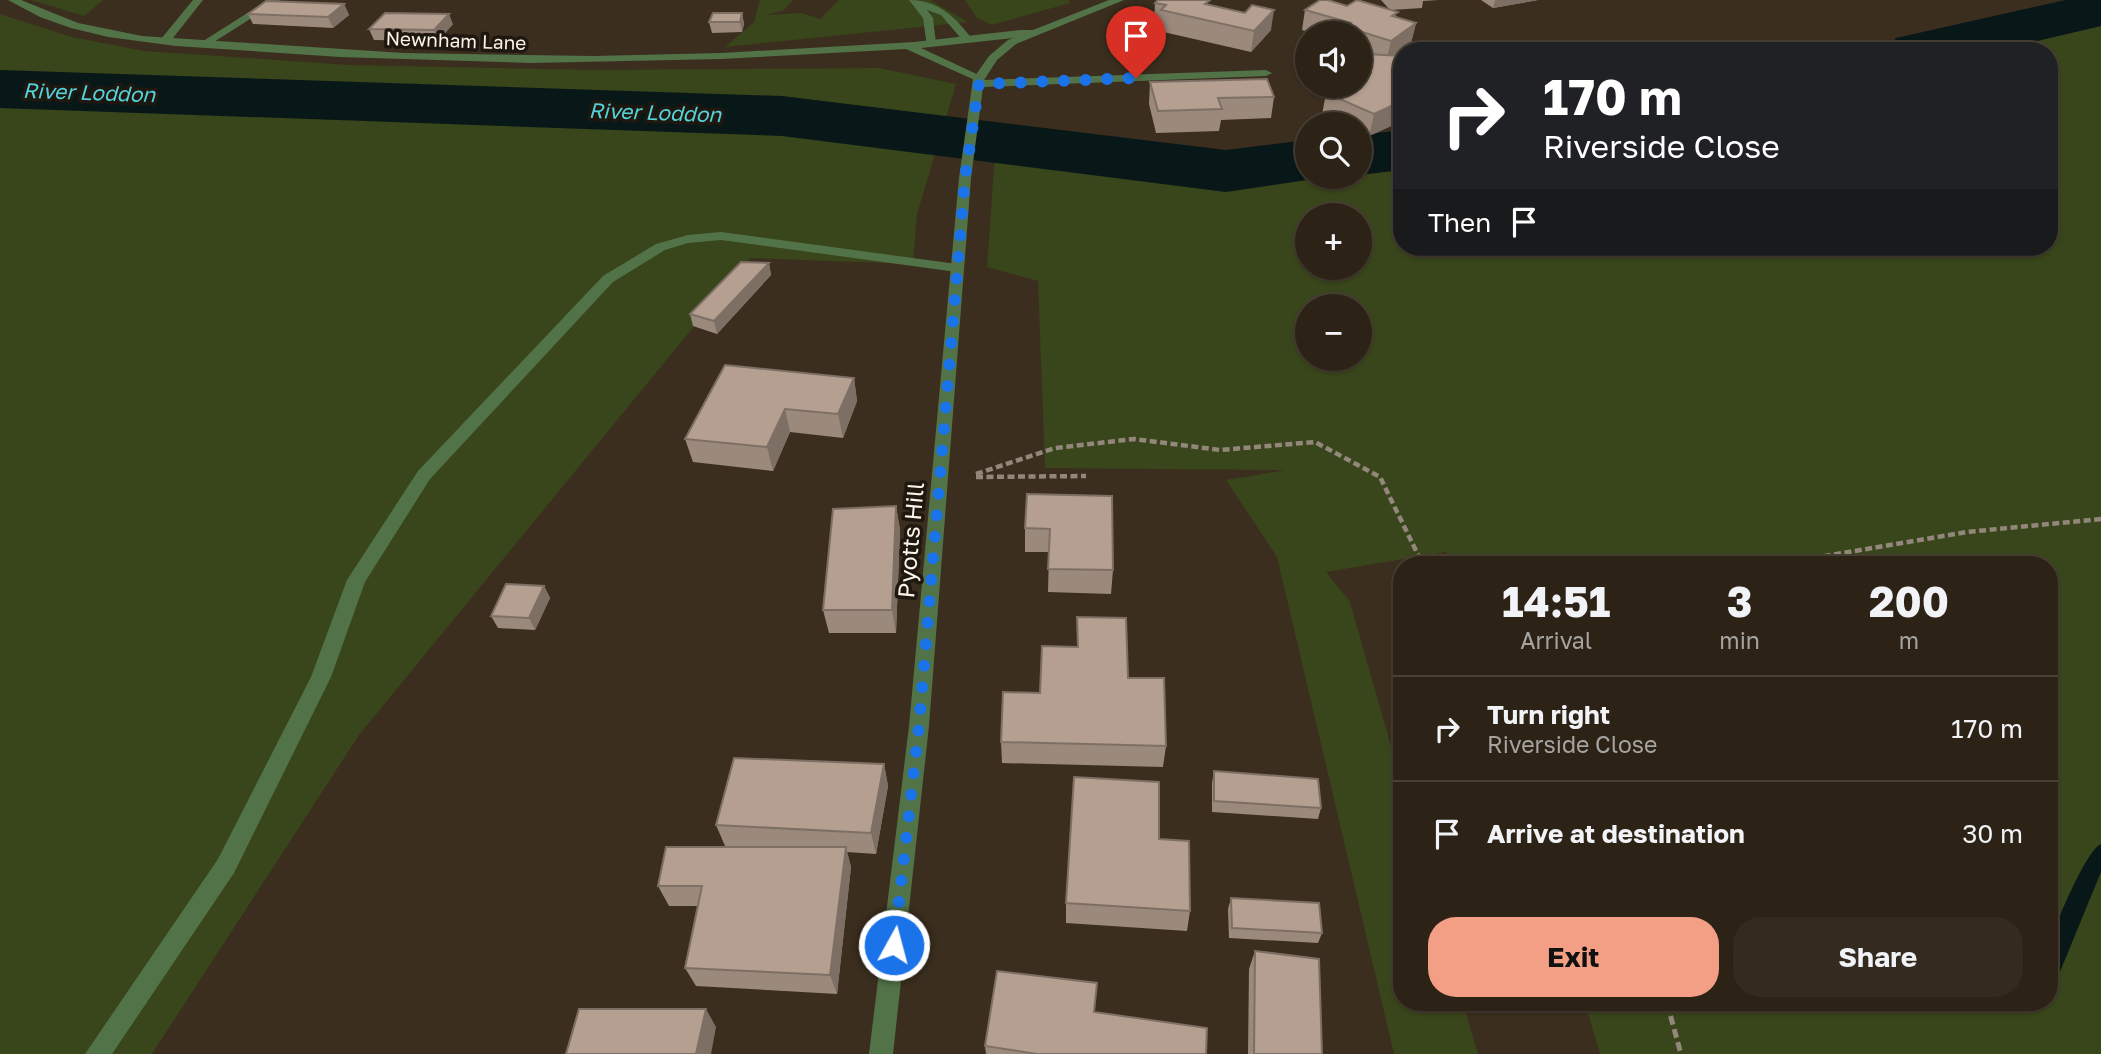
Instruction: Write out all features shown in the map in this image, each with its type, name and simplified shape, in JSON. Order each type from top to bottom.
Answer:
[{"type":"street","name":"Newnham Lane","points":[[13,0],[27,8],[75,24],[165,41],[408,57],[548,61],[714,57],[931,44],[1032,33]]},
{"type":"street","points":[[165,41],[198,0]]},
{"type":"street","points":[[202,45],[275,0]]},
{"type":"street","points":[[1032,33],[1119,0]]},
{"type":"street","points":[[915,1],[945,13],[968,40]]},
{"type":"street","points":[[915,1],[928,18],[931,44]]},
{"type":"street","name":"Pyotts Hill","points":[[881,1054],[919,726],[965,178],[979,81],[992,58],[1012,42],[1032,33]]},
{"type":"street","name":"Newnham Lane","points":[[905,45],[979,81]]},
{"type":"street","points":[[979,81],[1266,74]]},
{"type":"street","points":[[97,1054],[226,866],[321,677],[356,580],[424,475],[608,279],[638,256],[672,241],[699,236],[722,236],[957,268]]},
{"type":"path","points":[[1086,476],[965,477],[1055,448],[1134,439],[1220,450],[1315,443],[1380,477],[1419,556]]},
{"type":"path","points":[[1825,556],[1967,532],[2101,519]]},
{"type":"path","points":[[1669,1011],[1681,1054]]},
{"type":"green space","points":[[31,0],[103,0],[84,16]]},
{"type":"green space","points":[[760,0],[793,0],[783,11],[764,15],[802,13],[820,19],[839,0],[930,0],[968,22],[725,47],[754,22]]},
{"type":"green space","points":[[965,0],[1068,0],[1070,3],[992,25],[977,18]]},
{"type":"green space","points":[[0,14],[72,37],[144,51],[350,65],[594,70],[879,68],[956,84],[917,214],[913,264],[750,258],[359,735],[152,1054],[0,1054]]},
{"type":"green space","points":[[2101,26],[2101,1054],[1600,1054],[1587,1011],[2058,1011],[2058,556],[1448,556],[1446,552],[1422,556],[1393,556],[1393,561],[1326,572],[1350,602],[1393,753],[1393,1011],[1465,1011],[1478,1054],[1394,1054],[1277,557],[1226,480],[1285,470],[1045,468],[1038,281],[987,267],[995,153],[1233,180],[1295,172],[1295,189],[1372,189],[1372,163],[1393,160],[1393,256],[2058,256],[2058,42],[2029,42]]},
{"type":"building","points":[[1158,0],[1210,0],[1205,4],[1245,13],[1252,5],[1274,10],[1254,31],[1161,10],[1166,5],[1155,3]]},
{"type":"building","points":[[1320,0],[1347,6],[1357,0],[1398,12],[1392,16],[1416,23],[1391,41],[1372,35],[1372,21],[1344,21],[1305,10]]},
{"type":"building","points":[[266,1],[344,4],[328,17],[248,14]]},
{"type":"building","points":[[385,13],[449,14],[434,30],[369,29]]},
{"type":"building","points":[[713,13],[742,13],[740,22],[709,22]]},
{"type":"building","points":[[1372,54],[1393,56],[1393,105],[1374,114],[1337,98],[1372,98]]},
{"type":"building","points":[[1267,79],[1274,97],[1218,98],[1222,109],[1158,111],[1150,82]]},
{"type":"building","points":[[741,262],[769,263],[714,321],[690,314]]},
{"type":"building","points":[[725,365],[854,378],[838,414],[785,409],[767,447],[685,439]]},
{"type":"building","points":[[1027,494],[1112,496],[1113,570],[1048,569],[1050,529],[1025,528]]},
{"type":"building","points":[[896,506],[892,610],[823,610],[833,509]]},
{"type":"building","points":[[506,584],[544,586],[529,618],[491,616]]},
{"type":"building","points":[[1077,617],[1126,618],[1128,678],[1164,678],[1166,746],[1001,742],[1003,692],[1040,693],[1042,646],[1078,647]]},
{"type":"building","points":[[734,758],[884,764],[871,833],[716,825]]},
{"type":"building","points":[[1214,771],[1318,779],[1321,808],[1214,801]]},
{"type":"building","points":[[1074,777],[1159,782],[1159,839],[1189,841],[1190,911],[1066,903]]},
{"type":"building","points":[[666,847],[846,847],[830,975],[685,968],[702,886],[658,886]]},
{"type":"building","points":[[1231,898],[1319,903],[1322,933],[1232,928]]},
{"type":"building","points":[[1255,951],[1319,959],[1322,1054],[1254,1054]]},
{"type":"building","points":[[997,971],[1097,983],[1094,1012],[1207,1028],[1206,1054],[1037,1054],[985,1046]]},
{"type":"building","points":[[579,1009],[706,1009],[696,1054],[566,1054]]},
{"type":"waterway","name":"River Loddon","points":[[1956,42],[2101,9]]},
{"type":"waterway","name":"River Loddon","points":[[0,89],[782,116],[1226,171],[1295,162]]},
{"type":"waterway","name":"River Loddon","points":[[1372,154],[1393,151]]},
{"type":"waterway","points":[[2058,949],[2090,872],[2101,853]]},
{"type":"route","points":[[894,945],[919,726],[965,178],[979,84],[1136,78]]}]
